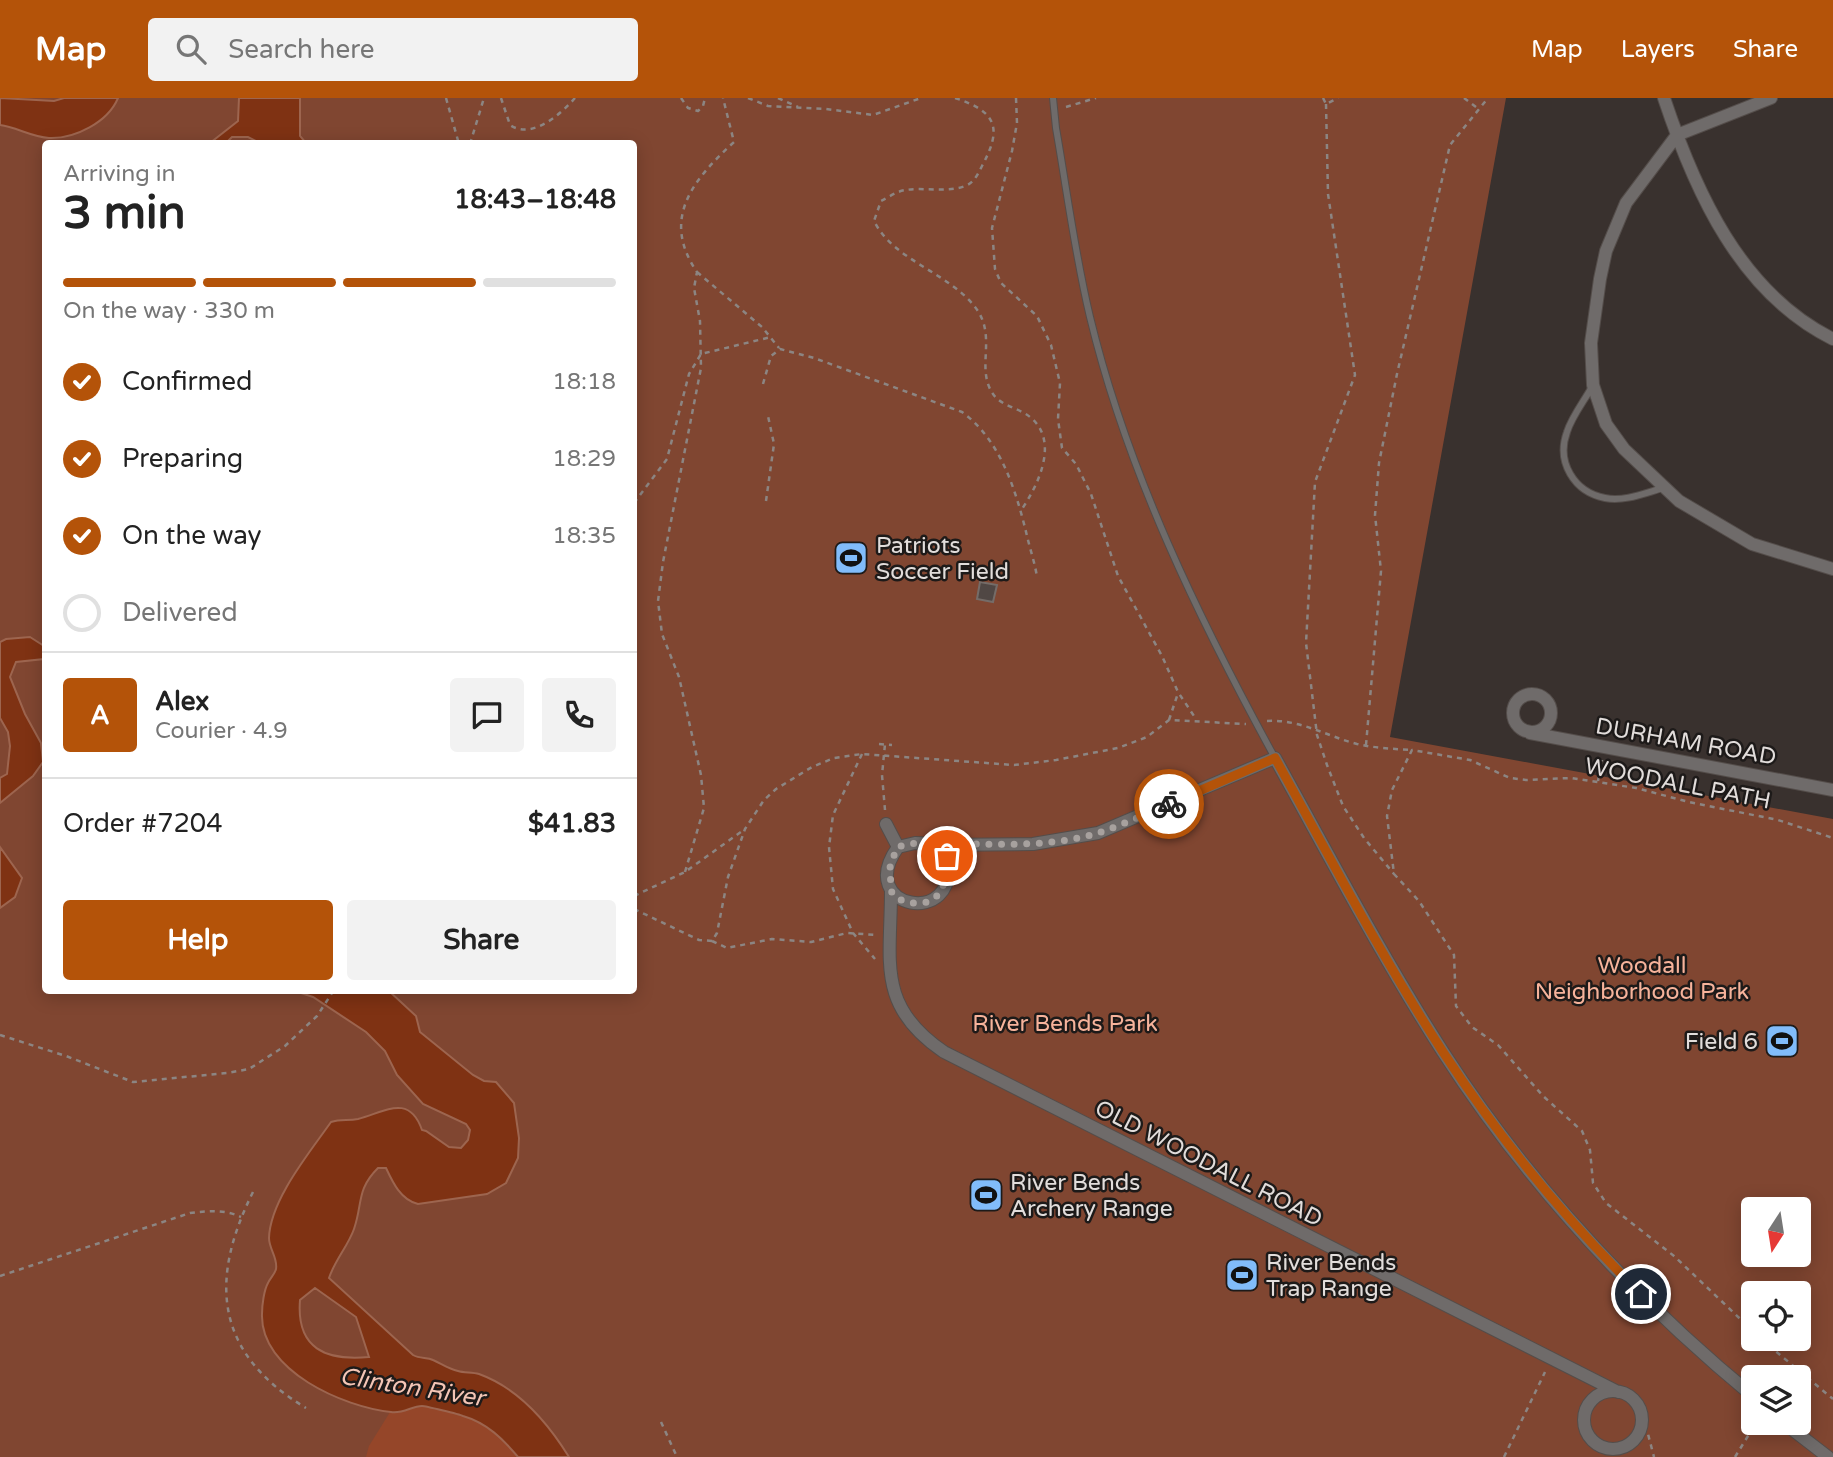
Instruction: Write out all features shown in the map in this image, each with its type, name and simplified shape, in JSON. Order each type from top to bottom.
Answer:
[{"type":"street","points":[[1664,98],[1677,135],[1728,244],[1758,280],[1788,308],[1833,339]]},
{"type":"street","points":[[1771,98],[1677,135],[1626,203],[1606,251],[1594,313],[1591,343],[1593,385],[1606,424],[1624,449],[1663,488],[1705,519],[1752,544],[1833,569]]},
{"type":"street","points":[[1530,733],[1547,726],[1552,715],[1551,708],[1539,695],[1526,695],[1516,702],[1513,709],[1514,722],[1523,731],[1530,733],[1562,737]]},
{"type":"street","name":"DURHAM ROAD","points":[[1551,708],[1562,737],[1833,790]]},
{"type":"street","points":[[887,824],[898,847],[915,843],[1033,844],[1098,833],[1275,758],[1370,930],[1444,1053],[1518,1156],[1603,1256],[1660,1313],[1741,1385]]},
{"type":"street","points":[[947,862],[957,844]]},
{"type":"street","points":[[890,918],[898,908],[910,903],[929,901],[942,891],[948,875],[947,862],[945,852],[934,845]]},
{"type":"street","name":"OLD WOODALL ROAD","points":[[898,847],[890,864],[889,969],[895,993],[910,1022],[944,1052],[1618,1392],[1634,1401],[1640,1408],[1642,1427]]},
{"type":"street","points":[[891,891],[900,901],[910,903]]},
{"type":"street","points":[[1594,1380],[1591,1400],[1584,1417],[1588,1436],[1603,1448],[1623,1448],[1632,1444],[1642,1427]]},
{"type":"street","points":[[1591,1400],[1608,1390],[1618,1392]]},
{"type":"street","points":[[1800,1435],[1828,1457]]},
{"type":"lane","points":[[1053,98],[1089,316],[1108,381],[1142,477],[1182,575],[1275,758]]},
{"type":"lane","points":[[1593,385],[1567,433],[1563,453],[1569,476],[1587,491],[1606,498],[1635,497],[1663,488]]},
{"type":"path","points":[[446,98],[458,140]]},
{"type":"path","points":[[471,140],[484,98]]},
{"type":"path","points":[[501,98],[510,125],[522,130],[534,128],[556,117],[575,98]]},
{"type":"path","points":[[681,98],[688,108],[698,111],[705,98]]},
{"type":"path","points":[[723,98],[734,142],[706,168],[685,199],[680,223],[689,260],[697,272],[771,337],[780,349],[814,358],[962,412],[977,423],[999,456],[1022,509],[1037,577]]},
{"type":"path","points":[[748,98],[768,106],[826,108],[873,115],[921,98]]},
{"type":"path","points":[[778,98],[801,108]]},
{"type":"path","points":[[956,98],[971,103],[991,121],[996,131],[991,149],[974,180],[965,186],[902,190],[881,201],[874,221],[888,242],[974,305],[985,327],[985,375],[989,386],[995,397],[1031,417],[1040,428],[1044,455],[1042,472],[1038,485],[1022,509]]},
{"type":"path","points":[[1016,98],[1017,123],[1014,142],[992,228],[995,270],[1001,283],[1037,316],[1051,345],[1060,383],[1058,419],[1062,448],[1076,464],[1091,494],[1118,576],[1162,656],[1178,692],[1196,719]]},
{"type":"path","points":[[1054,111],[1096,98]]},
{"type":"path","points":[[1323,98],[1326,104],[1328,194],[1356,375],[1315,482],[1306,643],[1319,742],[1343,807],[1364,838],[1419,901],[1454,956],[1456,1006],[1472,1027],[1498,1045],[1543,1096],[1582,1131],[1590,1150],[1593,1183],[1606,1203],[1674,1256],[1741,1320]]},
{"type":"path","points":[[1326,104],[1338,98]]},
{"type":"path","points":[[1464,98],[1480,110]]},
{"type":"path","points":[[1366,745],[1381,571],[1375,515],[1379,463],[1396,374],[1450,145],[1488,98]]},
{"type":"path","points":[[685,872],[704,808],[701,775],[679,677],[662,634],[658,601],[663,562],[701,368],[700,321],[694,288],[697,272]]},
{"type":"path","points":[[637,499],[667,460],[689,374],[701,354],[771,337]]},
{"type":"path","points":[[763,384],[771,356],[780,349]]},
{"type":"path","points":[[766,501],[774,444],[768,416]]},
{"type":"path","points":[[712,941],[717,933],[728,877],[745,830],[764,800],[793,777],[834,758],[862,754],[1014,765],[1085,756],[1118,748],[1146,737],[1168,720],[1178,692]]},
{"type":"path","points":[[1168,720],[1196,719],[1240,724]]},
{"type":"path","name":"WOODALL PATH","points":[[1268,721],[1283,720],[1366,745],[1470,760],[1510,778],[1598,780],[1767,817],[1833,838]]},
{"type":"path","points":[[878,744],[892,745]]},
{"type":"path","points":[[885,744],[883,795],[887,824]]},
{"type":"path","points":[[1394,874],[1387,816],[1392,790],[1412,750]]},
{"type":"path","points":[[862,754],[833,815],[829,847],[833,888],[853,933],[879,964],[889,969]]},
{"type":"path","points":[[1598,780],[1603,754]]},
{"type":"path","points":[[637,895],[685,872],[745,830]]},
{"type":"path","points":[[637,910],[699,940],[712,941],[727,947],[772,939],[811,942],[853,933],[889,937]]},
{"type":"path","points":[[0,1035],[66,1056],[121,1079],[146,1082],[249,1069],[285,1046],[317,1017],[331,994]]},
{"type":"path","points":[[253,1192],[230,1244],[227,1266],[226,1288],[235,1338],[248,1360],[263,1377],[284,1395],[306,1408]]},
{"type":"path","points":[[0,1276],[190,1213],[220,1211],[241,1217]]},
{"type":"path","points":[[1775,1351],[1833,1399]]},
{"type":"path","points":[[1504,1457],[1552,1359]]},
{"type":"path","points":[[661,1422],[677,1457]]},
{"type":"path","points":[[1642,1427],[1648,1434],[1654,1457]]},
{"type":"path","points":[[1735,1457],[1749,1435]]},
{"type":"green space","name":"River Bends Park","points":[[0,98],[1506,98],[1390,737],[1833,819],[1833,1457],[0,1457]]},
{"type":"shaded area","points":[[405,1388],[509,1419],[534,1457],[366,1457],[369,1446]]},
{"type":"water","points":[[0,98],[54,101],[64,98],[118,98],[107,115],[90,127],[69,136],[49,138],[0,125]]},
{"type":"water","points":[[239,98],[300,98],[300,136],[303,140],[232,137],[229,140],[214,140],[238,121]]},
{"type":"water","points":[[30,637],[42,645],[42,659],[16,662],[10,677],[25,714],[41,743],[42,763],[33,776],[0,803],[0,778],[7,774],[10,746],[8,732],[0,718],[0,642]]},
{"type":"water","points":[[0,847],[22,878],[15,897],[0,908]]},
{"type":"water","name":"Clinton River","points":[[304,994],[392,994],[416,1016],[420,1032],[473,1075],[484,1081],[496,1082],[514,1103],[519,1138],[518,1158],[506,1183],[487,1194],[418,1204],[402,1195],[386,1168],[378,1168],[366,1183],[354,1229],[329,1278],[413,1355],[431,1359],[454,1370],[479,1374],[507,1388],[542,1419],[569,1457],[518,1457],[487,1427],[449,1412],[422,1406],[391,1412],[351,1403],[329,1394],[290,1369],[275,1353],[265,1334],[262,1314],[265,1290],[276,1269],[269,1242],[271,1223],[292,1177],[331,1122],[358,1119],[403,1108],[417,1119],[422,1130],[449,1147],[461,1148],[468,1140],[470,1130],[466,1124],[423,1104],[397,1075],[385,1051],[366,1032],[313,997]],"holes":[[[315,1288],[356,1317],[369,1357],[340,1357],[317,1348],[303,1330],[300,1300]]]},
{"type":"building","points":[[980,582],[997,585],[993,602],[977,599]]},
{"type":"way so far","points":[[947,856],[942,849],[925,843],[898,847],[890,864],[891,891],[900,901],[910,903],[919,904],[936,897],[946,883],[947,862],[957,844],[1033,844],[1066,840],[1098,833],[1169,804]]},
{"type":"place","name":"Patriots Soccer Field","points":[[851,558]]},
{"type":"place","name":"Field 6","points":[[1782,1041]]},
{"type":"place","name":"River Bends Archery Range","points":[[986,1195]]},
{"type":"place","name":"River Bends Trap Range","points":[[1242,1275]]},
{"type":"route","points":[[1169,804],[1275,758],[1370,930],[1444,1053],[1518,1156],[1603,1256],[1641,1294]]},
{"type":"park label","name":"Woodall Neighborhood Park","points":[[1642,978]]}]
